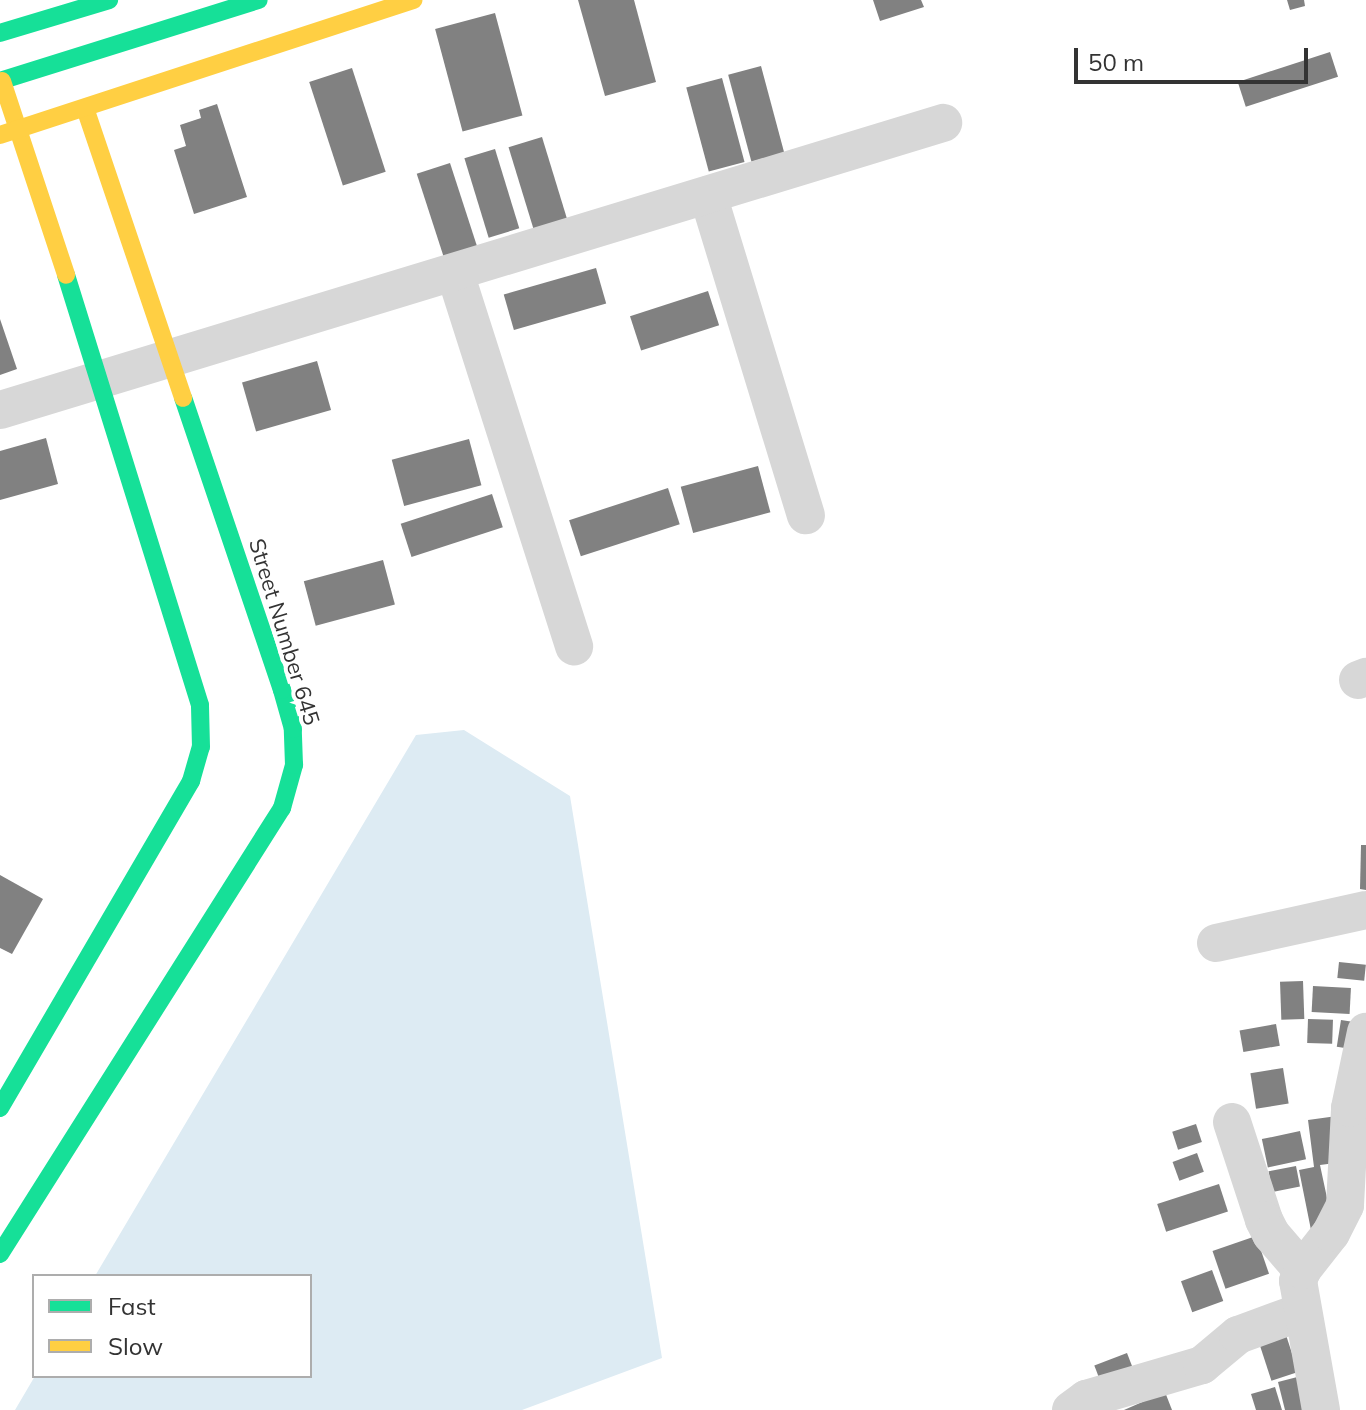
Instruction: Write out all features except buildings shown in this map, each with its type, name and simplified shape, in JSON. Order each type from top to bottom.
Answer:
[{"type":"street","points":[[0,33],[109,0]]},
{"type":"street","points":[[1,81],[259,0]]},
{"type":"street","points":[[8,133],[413,0]]},
{"type":"street","name":"Street Number 645","points":[[0,1254],[282,808],[294,765],[293,729],[282,690],[138,370],[8,133],[1,81]]},
{"type":"street","name":"Street Number 645","points":[[0,1108],[191,781],[201,747],[200,705],[138,370],[85,108]]},
{"type":"street","points":[[0,410],[943,123]]},
{"type":"street","points":[[708,195],[806,515]]},
{"type":"street","points":[[455,273],[574,646]]},
{"type":"street","points":[[1216,943],[1366,910]]},
{"type":"street","points":[[1321,1410],[1297,1292],[1302,1270],[1355,1205],[1350,1108],[1366,1032]]},
{"type":"street","points":[[1232,1122],[1264,1220],[1271,1234],[1302,1270]]},
{"type":"street","points":[[1071,1410],[1086,1399],[1202,1365],[1238,1335],[1301,1312]]},
{"type":"shaded area","points":[[464,730],[570,796],[662,1358],[522,1410],[15,1410],[34,1378],[312,1378],[312,1274],[96,1274],[416,735]]},
{"type":"traffic: fast","points":[[0,33],[109,0]]},
{"type":"traffic: fast","points":[[0,81],[259,0]]},
{"type":"traffic: fast","points":[[0,1108],[191,781],[201,747],[200,705],[66,275]]},
{"type":"traffic: fast","points":[[0,1254],[282,808],[294,765],[293,729],[282,690],[183,398]]},
{"type":"traffic: slow","points":[[0,135],[413,0]]},
{"type":"traffic: slow","points":[[2,81],[66,275]]},
{"type":"traffic: slow","points":[[85,108],[183,398]]}]
